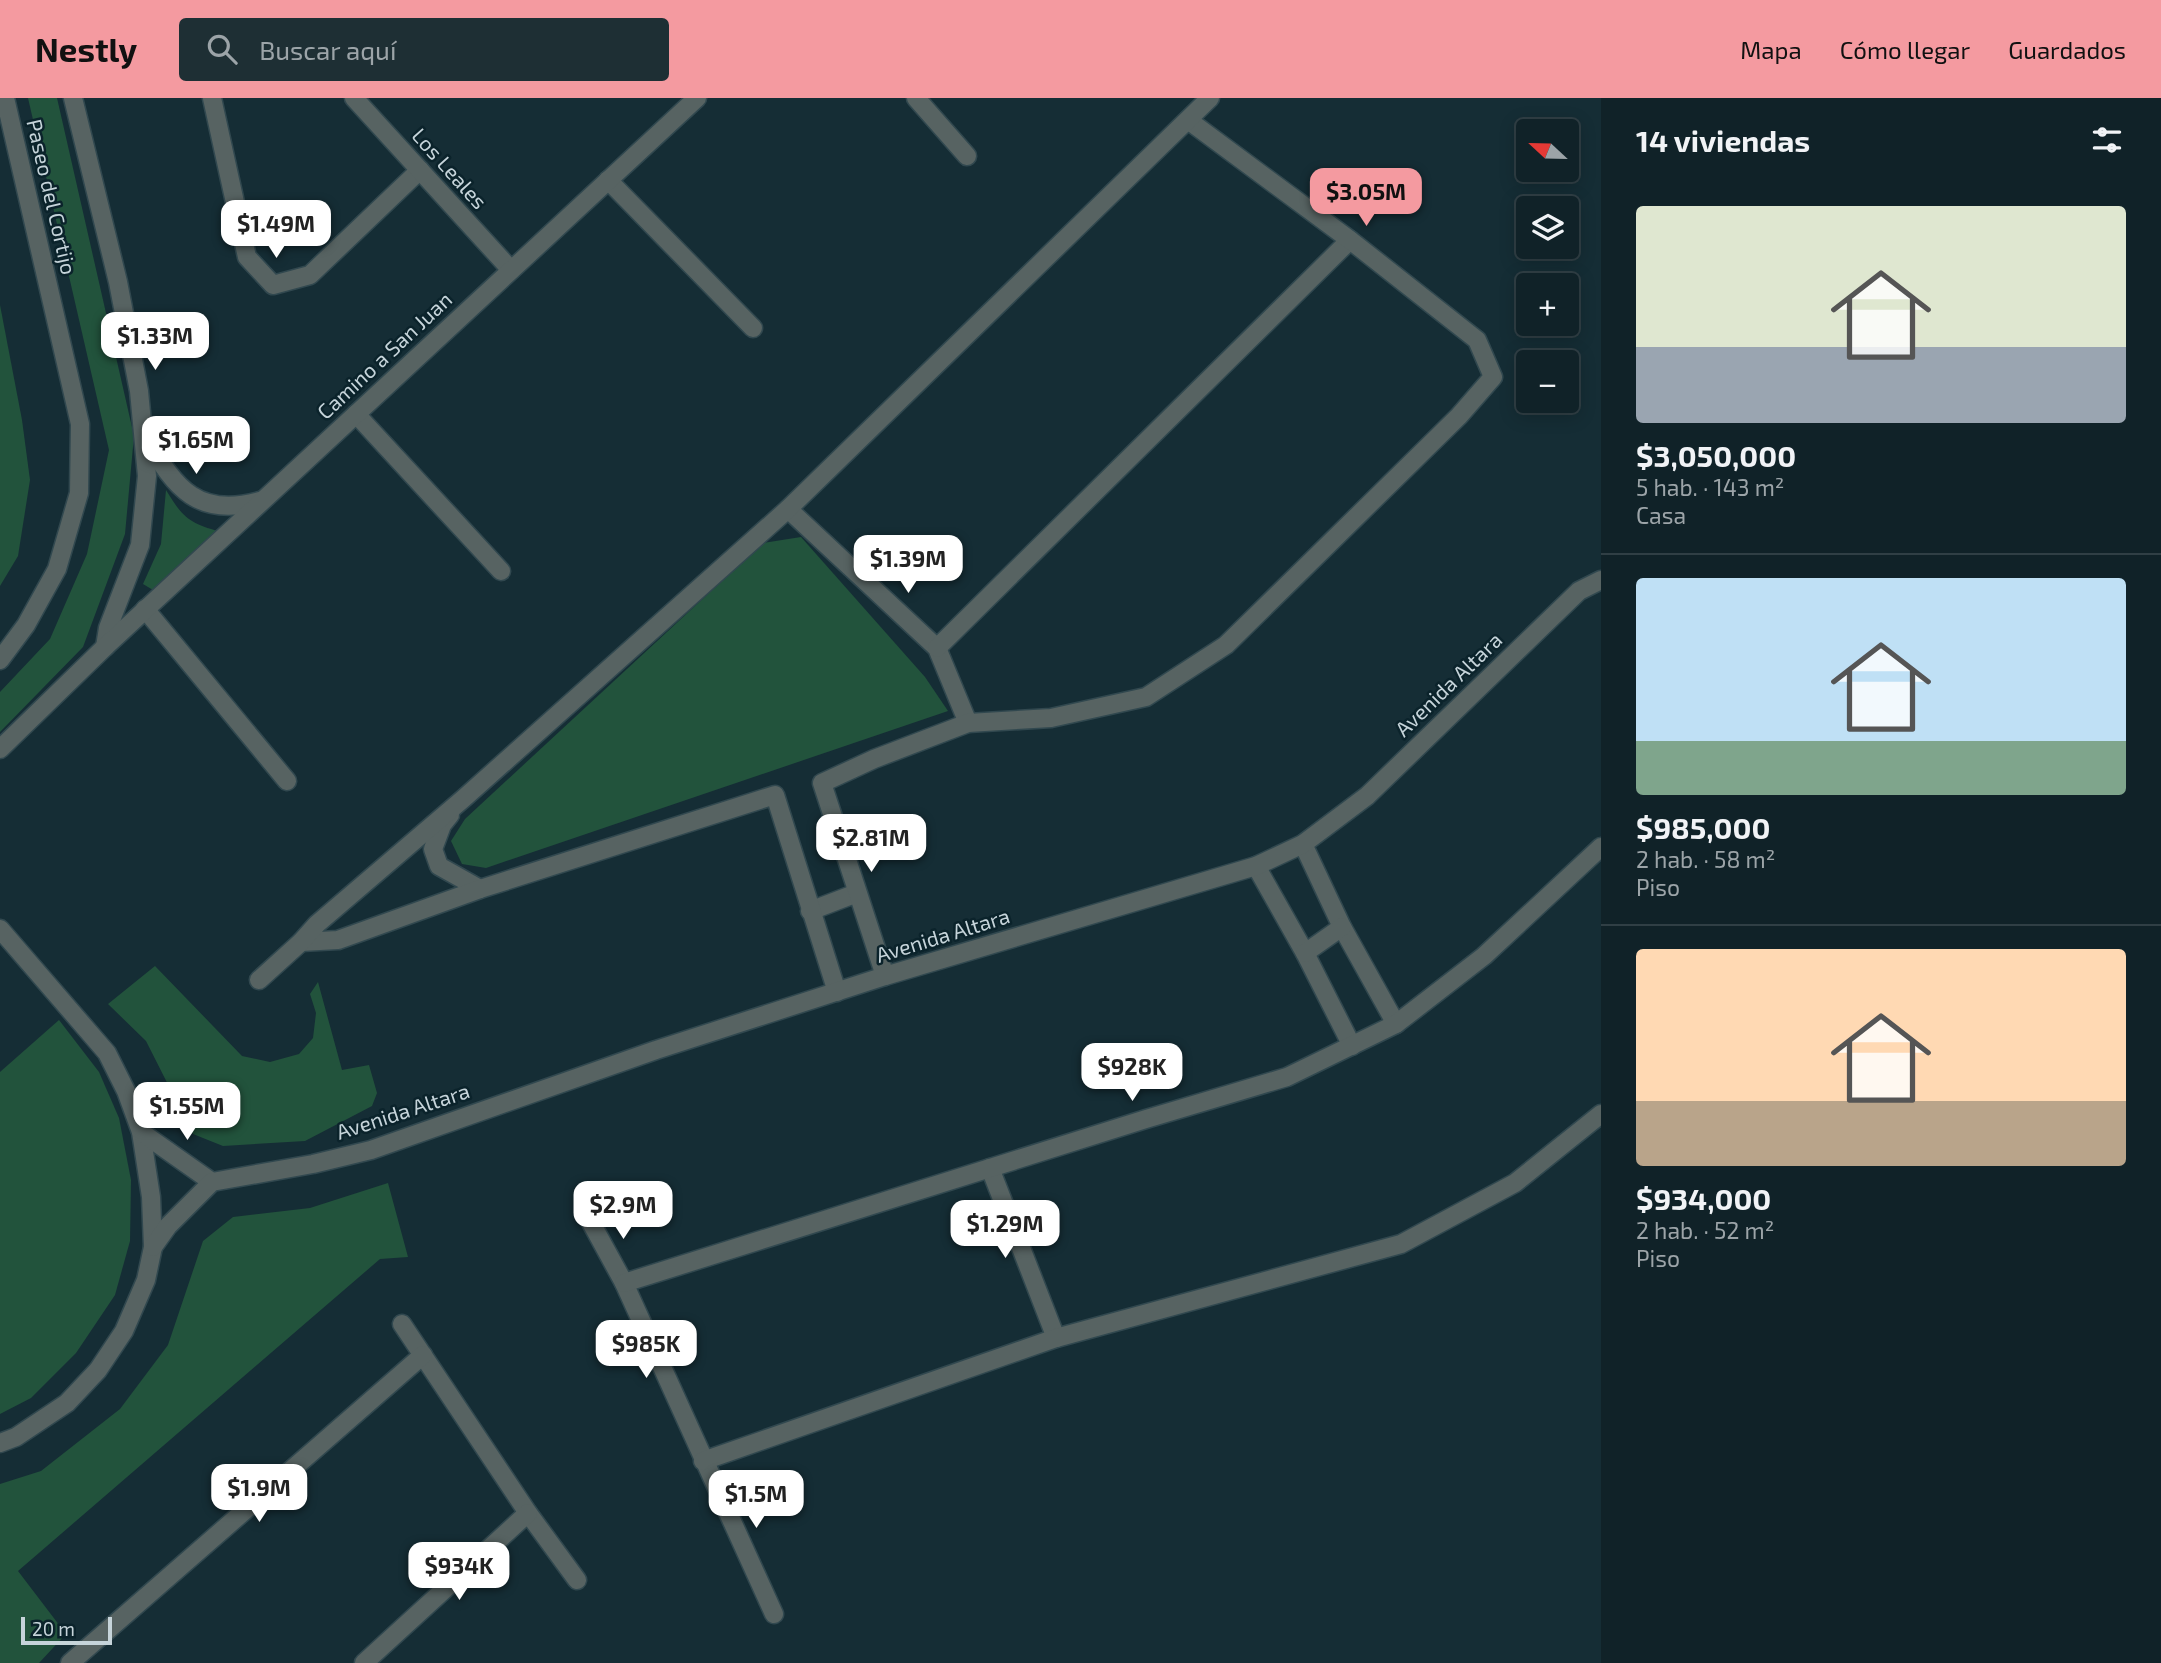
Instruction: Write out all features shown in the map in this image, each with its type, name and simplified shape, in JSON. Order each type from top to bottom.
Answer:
[{"type":"street","name":"Paseo del Cortijo","points":[[0,660],[26,625],[57,569],[79,493],[80,424],[5,98]]},
{"type":"street","name":"Paseo del Cortijo","points":[[0,749],[104,647],[108,628],[140,545],[148,476],[139,391],[118,282],[73,98]]},
{"type":"street","points":[[212,98],[247,257],[273,285],[310,275],[420,170]]},
{"type":"street","name":"Los Leales","points":[[354,98],[511,270]]},
{"type":"street","name":"Camino a San Juan","points":[[104,647],[696,98]]},
{"type":"street","points":[[916,98],[967,156]]},
{"type":"street","points":[[259,980],[302,942],[317,924],[463,799],[788,509],[1210,98]]},
{"type":"street","points":[[885,976],[822,783],[874,759],[968,723],[1051,718],[1146,696],[1226,645],[1459,416],[1493,377],[1478,340],[1350,240],[1188,120]]},
{"type":"street","points":[[608,180],[753,328]]},
{"type":"street","points":[[937,648],[1350,240]]},
{"type":"street","points":[[356,414],[501,571]]},
{"type":"street","points":[[143,433],[167,474],[186,493],[213,505],[237,507],[263,500]]},
{"type":"street","points":[[788,509],[937,648],[968,723]]},
{"type":"street","name":"Avenida Altara","points":[[212,1182],[313,1164],[371,1150],[656,1049],[885,976],[1256,866],[1303,844],[1367,796],[1579,591],[1601,580]]},
{"type":"street","points":[[145,610],[287,781]]},
{"type":"street","points":[[302,942],[338,940],[480,889],[775,795],[837,992]]},
{"type":"street","points":[[463,799],[442,825],[433,849],[439,866],[480,889]]},
{"type":"street","points":[[1303,844],[1342,927],[1396,1024]]},
{"type":"street","points":[[624,1283],[1287,1077],[1396,1024],[1484,956],[1601,847]]},
{"type":"street","points":[[1256,866],[1305,953],[1352,1046]]},
{"type":"street","points":[[810,911],[858,893]]},
{"type":"street","points":[[1305,953],[1342,927]]},
{"type":"street","points":[[0,929],[107,1053],[126,1091],[141,1132],[150,1197],[153,1247],[146,1280],[124,1331],[98,1370],[67,1403],[16,1437],[0,1443]]},
{"type":"street","points":[[703,1461],[1056,1338],[1401,1244],[1515,1183],[1601,1114]]},
{"type":"street","points":[[141,1132],[212,1182],[168,1226],[153,1247]]},
{"type":"street","points":[[990,1168],[1056,1338]]},
{"type":"street","points":[[588,1217],[624,1283],[774,1614]]},
{"type":"street","points":[[402,1324],[528,1513],[577,1580]]},
{"type":"street","points":[[70,1663],[423,1355]]},
{"type":"street","points":[[364,1663],[528,1513]]},
{"type":"green space","points":[[28,98],[57,98],[134,436],[125,534],[83,647],[0,732],[0,692],[50,639],[87,554],[109,450]]},
{"type":"green space","points":[[0,305],[22,420],[30,480],[18,556],[0,586]]},
{"type":"green space","points":[[166,490],[189,519],[224,533],[158,593],[143,584],[161,544]]},
{"type":"green space","points":[[801,537],[925,677],[948,711],[486,868],[462,864],[451,841],[465,819],[763,543]]},
{"type":"green space","points":[[155,966],[242,1056],[270,1062],[299,1054],[313,1038],[316,1013],[310,994],[318,982],[342,1070],[369,1065],[377,1093],[372,1106],[305,1141],[223,1146],[193,1134],[146,1041],[108,1004]]},
{"type":"green space","points":[[59,1020],[99,1072],[119,1118],[131,1180],[130,1241],[115,1295],[76,1353],[31,1398],[0,1414],[0,1072]]},
{"type":"green space","points":[[388,1183],[408,1257],[380,1259],[18,1571],[66,1634],[39,1663],[0,1663],[0,1484],[41,1471],[120,1409],[168,1345],[203,1241],[233,1217],[310,1208]]}]
